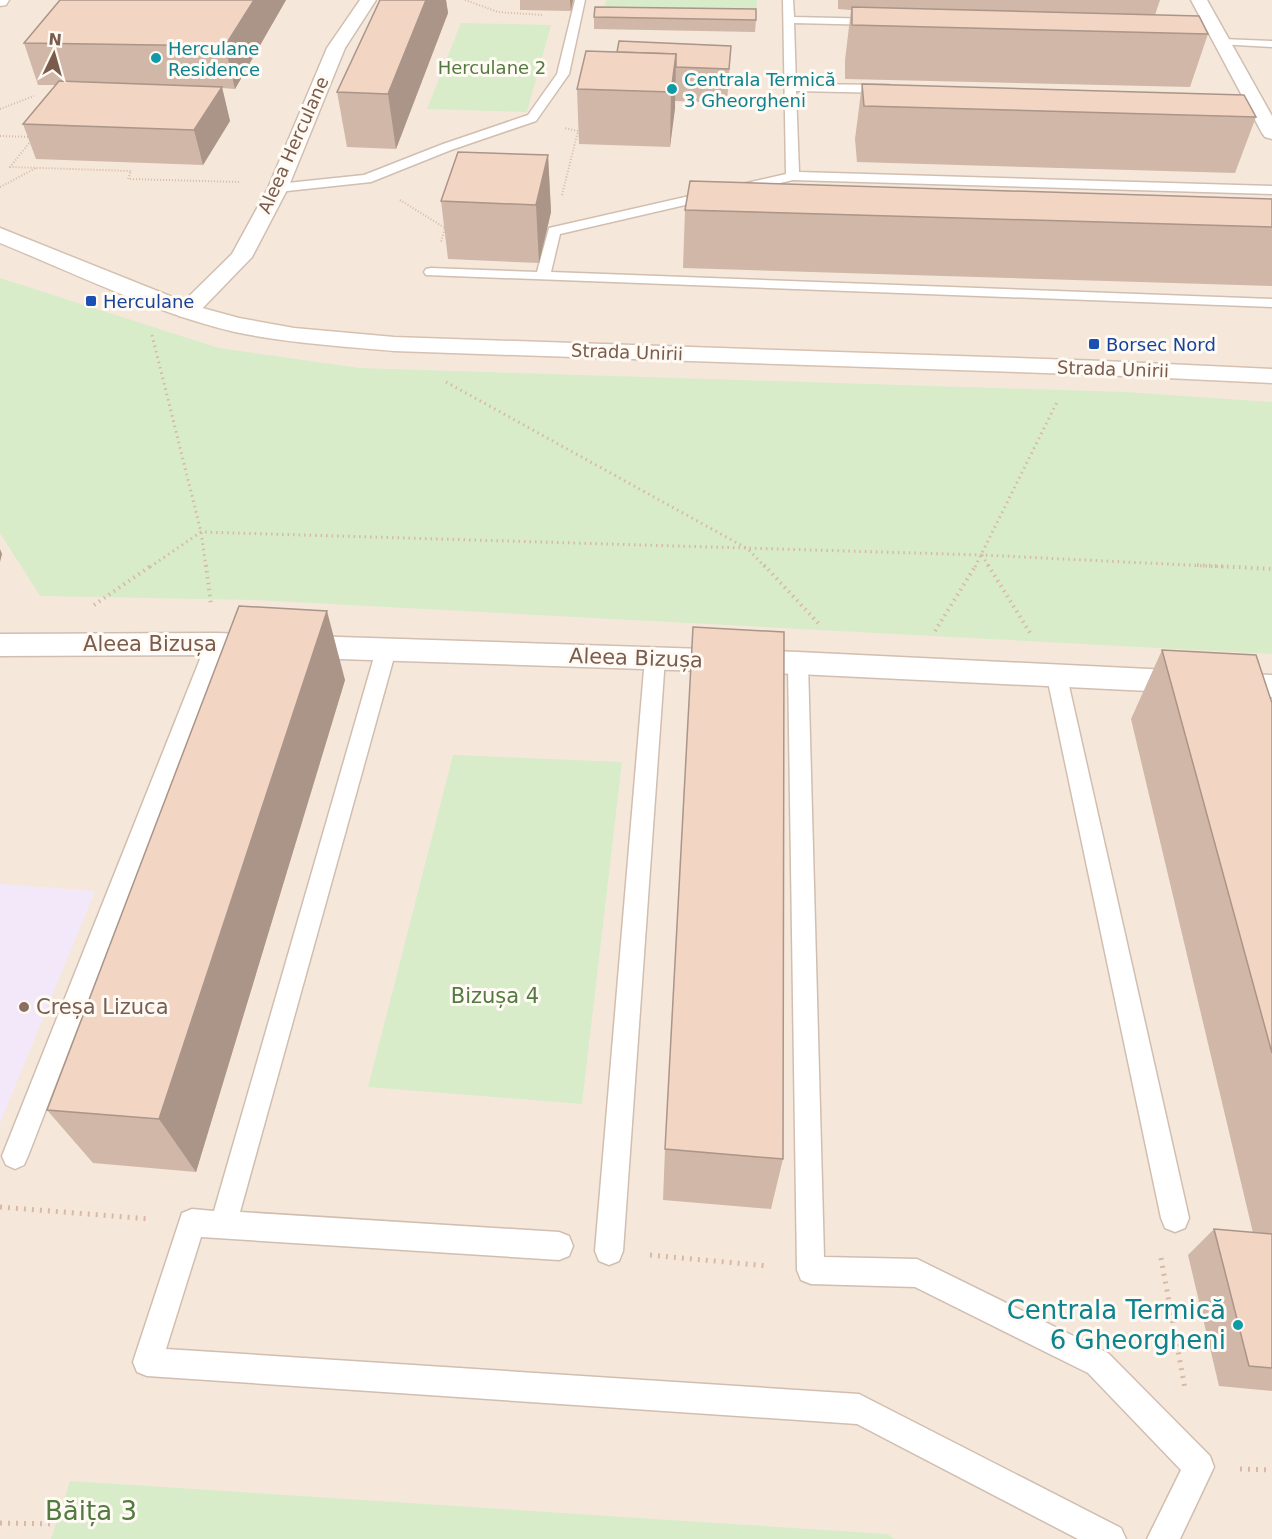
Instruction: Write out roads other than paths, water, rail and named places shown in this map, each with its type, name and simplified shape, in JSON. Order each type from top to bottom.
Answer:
[{"type":"street","name":"Aleea Herculane","points":[[187,311],[240,257],[279,185],[336,48],[368,0]]},
{"type":"street","points":[[1199,0],[1247,97],[1272,133]]},
{"type":"street","name":"Strada Unirii","points":[[0,235],[187,311],[264,331],[394,344],[1272,376]]},
{"type":"street","name":"Aleea Bizușa","points":[[0,645],[39,643],[216,644],[798,663],[1057,677],[1222,694],[1272,686]]},
{"type":"lane","points":[[279,185],[366,179],[447,147],[532,118],[563,74],[580,0]]},
{"type":"lane","points":[[788,0],[793,176]]},
{"type":"lane","points":[[788,20],[895,23]]},
{"type":"lane","points":[[1214,34],[1272,44]]},
{"type":"lane","points":[[790,87],[897,89]]},
{"type":"lane","points":[[543,276],[554,231],[793,176],[1272,190]]},
{"type":"lane","points":[[431,272],[1272,303]]},
{"type":"lane","points":[[15,1156],[216,644]]},
{"type":"lane","points":[[224,1223],[386,650]]},
{"type":"lane","points":[[609,1251],[655,658]]},
{"type":"lane","points":[[798,663],[811,1270],[917,1273],[1098,1363],[1199,1467],[1163,1539]]},
{"type":"lane","points":[[1057,677],[1175,1218]]},
{"type":"lane","points":[[559,1246],[224,1223],[192,1223],[147,1362],[859,1409],[1110,1539]]},
{"type":"place","name":"Herculane Residence","points":[[156,58]]},
{"type":"place","name":"Centrala Termică 3 Gheorgheni","points":[[672,89]]},
{"type":"place","name":"Herculane","points":[[91,301]]},
{"type":"place","name":"Borsec Nord","points":[[1094,344]]},
{"type":"place","name":"Creșa Lizuca","points":[[24,1007]]},
{"type":"place","name":"Centrala Termică 6 Gheorgheni","points":[[1238,1325]]},
{"type":"park label","name":"Herculane 2","points":[[492,67]]},
{"type":"park label","name":"Bizușa 4","points":[[495,996]]},
{"type":"park label","name":"Băița 3","points":[[91,1511]]}]
